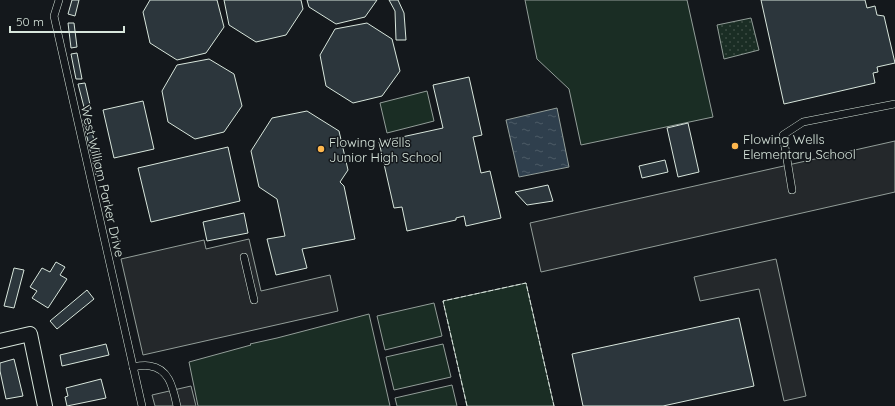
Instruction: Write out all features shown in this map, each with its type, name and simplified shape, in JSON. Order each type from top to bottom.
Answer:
[{"type":"street","points":[[0,340],[30,334],[45,406]]},
{"type":"lane","name":"West William Parker Drive","points":[[58,0],[54,16],[142,406]]},
{"type":"lane","points":[[792,190],[782,135],[804,122],[895,104]]},
{"type":"lane","points":[[244,257],[254,300]]},
{"type":"lane","points":[[133,367],[150,366],[163,372],[171,382],[177,406]]},
{"type":"green space","points":[[525,0],[687,0],[713,117],[581,145],[569,89],[537,59]]},
{"type":"green space","points":[[751,18],[759,50],[724,59],[717,25]]},
{"type":"green space","points":[[427,91],[434,121],[387,133],[380,103]]},
{"type":"green space","points":[[526,283],[554,406],[467,406],[443,301]]},
{"type":"green space","points":[[434,303],[442,336],[385,350],[377,316]]},
{"type":"green space","points":[[369,314],[390,406],[198,406],[189,362],[251,345],[250,344]]},
{"type":"green space","points":[[443,344],[451,377],[394,390],[386,357]]},
{"type":"green space","points":[[452,385],[457,406],[397,406],[395,398]]},
{"type":"shaded area","points":[[895,141],[895,192],[541,272],[530,223]]},
{"type":"shaded area","points":[[249,239],[261,291],[330,275],[338,311],[143,355],[121,259],[204,240],[206,249]]},
{"type":"shaded area","points":[[776,259],[806,396],[784,401],[759,289],[700,301],[694,277]]},
{"type":"shaded area","points":[[191,386],[196,406],[155,406],[152,395]]},
{"type":"water","points":[[557,108],[569,167],[519,177],[506,120]]},
{"type":"building","points":[[72,0],[79,0],[75,16],[68,14]]},
{"type":"building","points":[[150,0],[217,0],[224,27],[206,53],[177,60],[150,43],[143,12]]},
{"type":"building","points":[[224,0],[301,0],[303,9],[286,35],[256,42],[229,25]]},
{"type":"building","points":[[307,0],[377,0],[365,17],[336,24],[309,7]]},
{"type":"building","points":[[389,0],[398,0],[404,13],[406,40],[396,40],[395,11]]},
{"type":"building","points":[[761,0],[865,0],[867,8],[875,6],[877,15],[884,16],[895,63],[877,67],[878,72],[873,73],[875,83],[784,104]]},
{"type":"building","points":[[68,23],[74,23],[77,47],[71,48]]},
{"type":"building","points":[[367,23],[392,39],[400,71],[382,96],[353,103],[326,86],[320,55],[335,29]]},
{"type":"building","points":[[77,53],[82,79],[76,79],[71,54]]},
{"type":"building","points":[[209,59],[234,74],[242,106],[224,132],[195,139],[168,122],[162,91],[177,65]]},
{"type":"building","points":[[469,77],[482,135],[473,137],[481,173],[490,171],[501,218],[466,226],[464,216],[456,218],[456,220],[407,231],[402,207],[394,208],[379,142],[443,128],[433,85]]},
{"type":"building","points":[[85,83],[91,109],[85,111],[78,84]]},
{"type":"building","points":[[143,101],[154,149],[114,158],[103,110]]},
{"type":"building","points":[[307,111],[339,131],[348,170],[340,182],[344,186],[355,239],[302,249],[307,268],[276,275],[267,239],[285,236],[277,199],[259,187],[251,151],[272,118]]},
{"type":"building","points":[[89,119],[102,175],[96,175],[83,120]]},
{"type":"building","points":[[688,123],[699,172],[678,177],[667,128]]},
{"type":"building","points":[[228,147],[240,201],[151,222],[138,168]]},
{"type":"building","points":[[665,160],[668,172],[642,178],[639,166]]},
{"type":"building","points":[[548,185],[553,201],[527,205],[515,192]]},
{"type":"building","points":[[244,213],[248,233],[207,241],[203,222]]},
{"type":"building","points":[[56,262],[65,267],[60,275],[67,279],[48,308],[32,298],[37,291],[30,287],[42,268],[50,272]]},
{"type":"building","points":[[14,268],[24,270],[14,308],[4,306]]},
{"type":"building","points":[[87,290],[94,299],[57,329],[50,321]]},
{"type":"building","points":[[739,318],[754,386],[663,406],[583,406],[572,354]]},
{"type":"building","points":[[106,344],[109,355],[62,366],[60,355]]},
{"type":"building","points":[[14,359],[23,396],[6,399],[0,371],[0,363]]},
{"type":"building","points":[[101,379],[106,398],[67,406],[65,397],[68,396],[66,388]]},
{"type":"fence","points":[[467,406],[443,301],[526,283],[554,406]]},
{"type":"place","name":"Flowing Wells Elementary School","points":[[735,146]]},
{"type":"place","name":"Flowing Wells Junior High School","points":[[321,149]]}]
